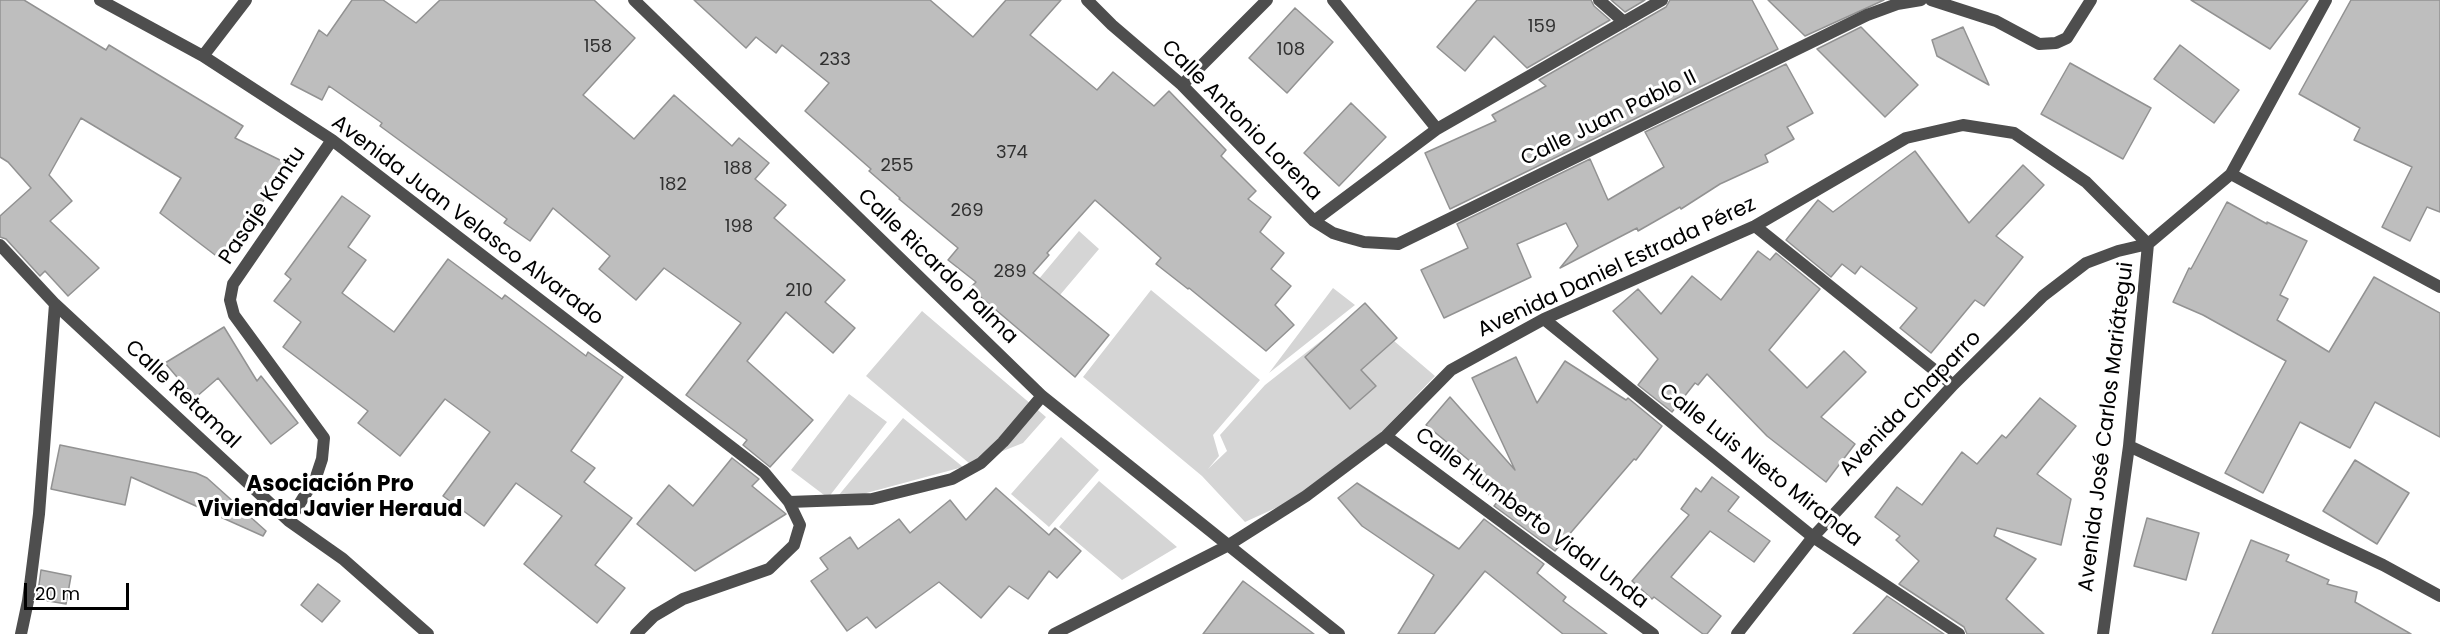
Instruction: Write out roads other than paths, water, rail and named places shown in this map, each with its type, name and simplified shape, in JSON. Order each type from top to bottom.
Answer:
[{"type":"street","name":"Avenida Juan Velasco Alvarado","points":[[100,0],[203,56],[332,140],[764,472],[789,501]]},
{"type":"street","points":[[203,56],[246,0]]},
{"type":"street","name":"Calle Ricardo Palma","points":[[634,0],[1042,396],[1339,634]]},
{"type":"street","name":"Calle Antonio Lorena","points":[[1087,0],[1112,25],[1182,85],[1314,221]]},
{"type":"street","points":[[1182,85],[1268,0]]},
{"type":"street","points":[[1333,0],[1437,129]]},
{"type":"street","points":[[1599,0],[1624,22]]},
{"type":"street","points":[[1314,221],[1437,129],[1662,0]]},
{"type":"street","name":"Calle Juan Pablo II","points":[[1314,221],[1333,233],[1364,242],[1398,244],[1867,15],[1897,4],[1920,0]]},
{"type":"street","points":[[1931,0],[1995,21],[2039,44],[2056,43],[2067,38],[2091,0]]},
{"type":"street","name":"Avenida José Carlos Mariátegui","points":[[2103,634],[2128,446],[2148,244],[2231,174],[2326,0]]},
{"type":"street","name":"Avenida Daniel Estrada Pérez","points":[[1054,634],[1227,546],[1306,496],[1386,436],[1451,370],[1544,319],[1755,226],[1906,138],[1963,125],[2014,133],[2086,182],[2148,244]]},
{"type":"street","name":"Pasaje Kantu","points":[[289,521],[316,477],[322,459],[324,438],[234,315],[230,300],[233,284],[332,140]]},
{"type":"street","points":[[2231,174],[2440,287]]},
{"type":"street","points":[[1755,226],[1953,385]]},
{"type":"street","name":"Avenida Chaparro","points":[[1737,634],[1813,537],[1953,385],[2043,296],[2086,263],[2118,251],[2148,244]]},
{"type":"street","name":"Calle Retamal","points":[[0,245],[56,304],[289,521],[343,559],[428,634]]},
{"type":"street","points":[[21,634],[28,601],[39,514],[56,304]]},
{"type":"street","name":"Calle Luis Nieto Miranda","points":[[1544,319],[1813,537],[1959,634]]},
{"type":"street","points":[[636,634],[654,616],[683,599],[769,569],[794,545],[800,525],[789,501],[872,499],[952,479],[981,463],[1003,442],[1042,396]]},
{"type":"street","name":"Calle Humberto Vidal Unda","points":[[1386,436],[1653,634]]},
{"type":"street","points":[[2128,446],[2383,566],[2440,596]]},
{"type":"district","name":"Asociación Pro Vivienda Javier Heraud","points":[[330,498]]}]
